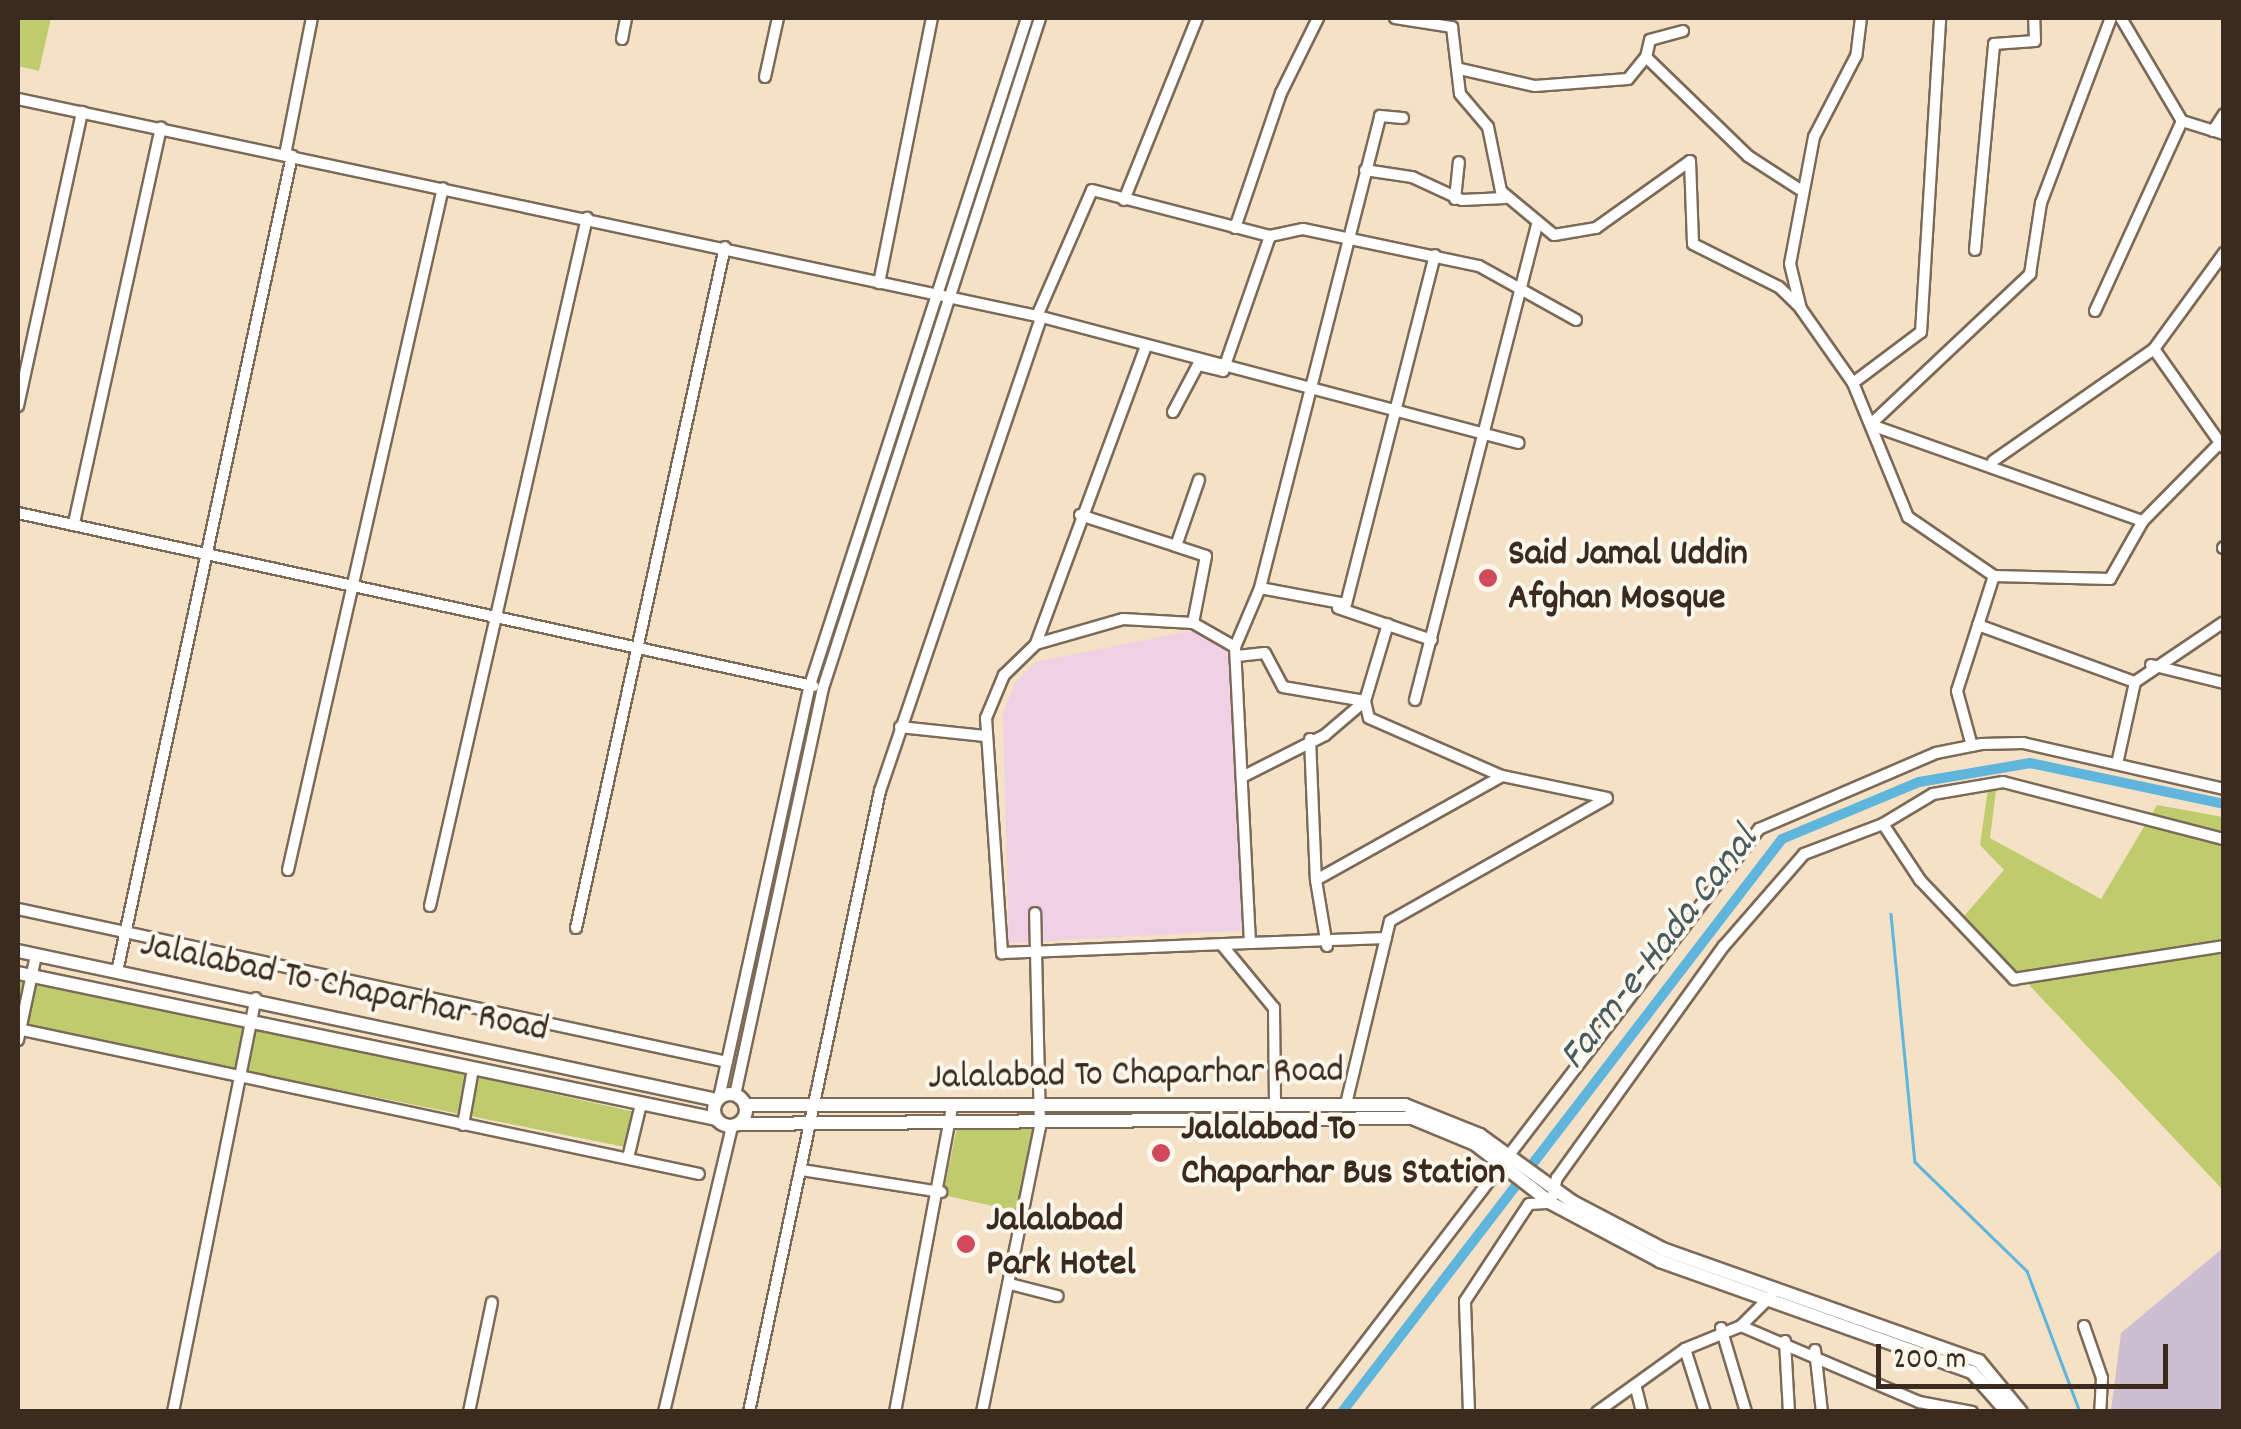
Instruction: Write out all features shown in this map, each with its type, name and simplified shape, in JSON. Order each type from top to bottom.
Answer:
[{"type":"main road","name":"Jalalabad To Chaparhar Road","points":[[18,951],[808,1117],[951,1123],[1372,1114],[1447,1130],[1505,1162]]},
{"type":"main road","name":"Jalalabad To Chaparhar Road","points":[[25,974],[251,1018],[735,1125],[952,1108],[1346,1104],[1432,1112],[1505,1162]]},
{"type":"main road","points":[[716,1119],[718,1099]]},
{"type":"main road","points":[[735,1125],[740,1100]]},
{"type":"main road","points":[[1505,1162],[1570,1208],[1660,1261],[1773,1295],[1972,1372],[2007,1412]]},
{"type":"main road","points":[[1570,1208],[1665,1250],[1979,1361],[2021,1412]]},
{"type":"street","points":[[117,972],[288,155],[312,18]]},
{"type":"street","points":[[622,39],[626,18]]},
{"type":"street","points":[[764,76],[778,18]]},
{"type":"street","points":[[879,282],[932,18]]},
{"type":"street","points":[[718,1099],[810,685],[1027,18]]},
{"type":"street","points":[[740,1100],[823,688],[938,296],[1040,18]]},
{"type":"street","points":[[1124,200],[1197,18]]},
{"type":"street","points":[[1235,228],[1318,18]]},
{"type":"street","points":[[1395,18],[1452,22],[1460,94],[1488,127],[1501,191],[1537,226],[1554,236],[1596,228],[1690,161],[1693,244],[1778,286],[1802,309],[1853,383],[1908,517],[1994,576],[2110,579],[2143,521],[2221,446],[2154,348]]},
{"type":"street","points":[[1802,309],[1790,264],[1799,189],[1814,137],[1856,56],[1862,18]]},
{"type":"street","points":[[1853,383],[1921,332],[1940,18]]},
{"type":"street","points":[[1975,250],[1994,44],[2035,40],[2034,18]]},
{"type":"street","points":[[1872,425],[2030,274],[2041,203],[2111,18]]},
{"type":"street","points":[[2121,18],[2182,121],[2218,133],[2224,114]]},
{"type":"street","points":[[1460,68],[1535,86],[1628,79],[1646,58],[1650,40],[1683,31]]},
{"type":"street","points":[[1646,58],[1748,156],[1799,189]]},
{"type":"street","points":[[18,98],[1039,317],[1223,371]]},
{"type":"street","points":[[18,406],[82,112]]},
{"type":"street","points":[[1250,943],[1236,652],[1260,588],[1342,238],[1380,116],[1403,118]]},
{"type":"street","points":[[2095,311],[2182,121]]},
{"type":"street","points":[[74,523],[161,127]]},
{"type":"street","points":[[1455,198],[1459,162]]},
{"type":"street","points":[[1366,170],[1412,177],[1455,198],[1515,202]]},
{"type":"street","points":[[288,870],[443,188]]},
{"type":"street","points":[[749,1412],[802,1170],[808,1117],[900,727],[1039,317],[1086,194],[1270,236]]},
{"type":"street","points":[[430,906],[587,218]]},
{"type":"street","points":[[1415,700],[1516,290],[1537,226]]},
{"type":"street","points":[[1223,371],[1270,236],[1284,228],[1480,266],[1516,290],[1576,320]]},
{"type":"street","points":[[576,928],[642,644],[725,247]]},
{"type":"street","points":[[1993,462],[2154,348],[2224,253]]},
{"type":"street","points":[[1338,608],[1399,412],[1434,255]]},
{"type":"street","points":[[1146,346],[1080,515],[1036,644],[997,686],[985,736],[999,946],[1012,957],[1035,950],[1250,943],[1328,946],[1386,938]]},
{"type":"street","points":[[1173,412],[1198,366],[1484,431],[1518,444]]},
{"type":"street","points":[[1872,425],[1993,462],[2143,521]]},
{"type":"street","points":[[1176,546],[1198,480]]},
{"type":"street","points":[[18,513],[206,556],[354,582],[642,644],[823,688]]},
{"type":"street","points":[[1080,515],[1206,556],[1193,623]]},
{"type":"street","points":[[1972,746],[1957,691],[1994,576]]},
{"type":"street","points":[[1260,588],[1338,608],[1432,640]]},
{"type":"street","points":[[1036,644],[1123,619],[1193,623],[1236,652],[1264,654],[1283,688],[1364,701]]},
{"type":"street","points":[[2117,764],[2136,682],[2151,665],[2224,622]]},
{"type":"street","points":[[1346,1104],[1390,921],[1608,798],[1502,776],[1369,718],[1364,701],[1388,624]]},
{"type":"street","points":[[1978,624],[2136,682]]},
{"type":"street","points":[[2151,665],[2224,683]]},
{"type":"street","points":[[1244,776],[1310,740],[1364,701]]},
{"type":"street","points":[[900,727],[985,736]]},
{"type":"street","points":[[1310,740],[1316,880],[1328,946]]},
{"type":"street","points":[[1312,1412],[1759,829],[1972,746],[2023,743],[2224,789]]},
{"type":"street","points":[[1316,880],[1502,776]]},
{"type":"street","points":[[1469,1412],[1465,1301],[1529,1204],[1550,1195],[1557,1178],[1713,962],[1804,854],[1882,824],[1933,794],[2004,782],[2224,839]]},
{"type":"street","points":[[1882,824],[1920,880],[2014,979],[2224,946]]},
{"type":"street","points":[[18,909],[727,1062]]},
{"type":"street","points":[[982,1412],[1040,1122],[1035,912]]},
{"type":"street","points":[[1222,945],[1274,1008],[1275,1104]]},
{"type":"street","points":[[36,955],[25,974],[18,1033],[240,1075],[699,1174]]},
{"type":"street","points":[[173,1412],[256,998]]},
{"type":"street","points":[[463,1125],[473,1069]]},
{"type":"street","points":[[628,1158],[641,1104]]},
{"type":"street","points":[[895,1412],[940,1192],[952,1108]]},
{"type":"street","points":[[664,1412],[735,1125]]},
{"type":"street","points":[[802,1170],[940,1192]]},
{"type":"street","points":[[1010,1284],[1057,1296]]},
{"type":"street","points":[[1741,1326],[1773,1295]]},
{"type":"street","points":[[469,1412],[492,1302]]},
{"type":"street","points":[[1597,1412],[1636,1388],[1685,1349],[1721,1328],[1741,1326],[1814,1350],[1917,1407],[1972,1412]]},
{"type":"street","points":[[2084,1326],[2102,1378],[2100,1412]]},
{"type":"street","points":[[1721,1328],[1746,1412]]},
{"type":"street","points":[[1785,1341],[1789,1412]]},
{"type":"street","points":[[1685,1349],[1705,1412]]},
{"type":"street","points":[[1814,1350],[1822,1412]]},
{"type":"street","points":[[1636,1388],[1642,1412]]},
{"type":"shaded area","points":[[1191,631],[1223,642],[1229,659],[1249,930],[1009,943],[1003,713],[1015,683],[1036,662]]},
{"type":"shaded area","points":[[2223,1248],[2223,1411],[2111,1411],[2121,1333]]},
{"type":"green space","points":[[18,18],[51,18],[39,71],[18,66]]},
{"type":"green space","points":[[1988,789],[1996,791],[1990,838],[2101,899],[2157,805],[2223,817],[2223,1190],[1964,916],[2004,870],[1980,845]]},
{"type":"green space","points":[[18,976],[635,1112],[625,1147],[175,1057],[18,1022]]},
{"type":"green space","points":[[957,1127],[1034,1129],[1016,1211],[943,1195]]},
{"type":"waterway","name":"Farm-e-Hada Canal","points":[[1342,1412],[1782,839],[1919,782],[2030,763],[2224,804]]},
{"type":"waterway","points":[[1891,914],[1915,1162],[2027,1271],[2080,1412]]},
{"type":"place","name":"Said Jamal Uddin Afghan Mosque","points":[[1488,578]]},
{"type":"place","name":"Jalalabad To Chaparhar Bus Station","points":[[1161,1153]]},
{"type":"place","name":"Jalalabad Park Hotel","points":[[966,1244]]}]
